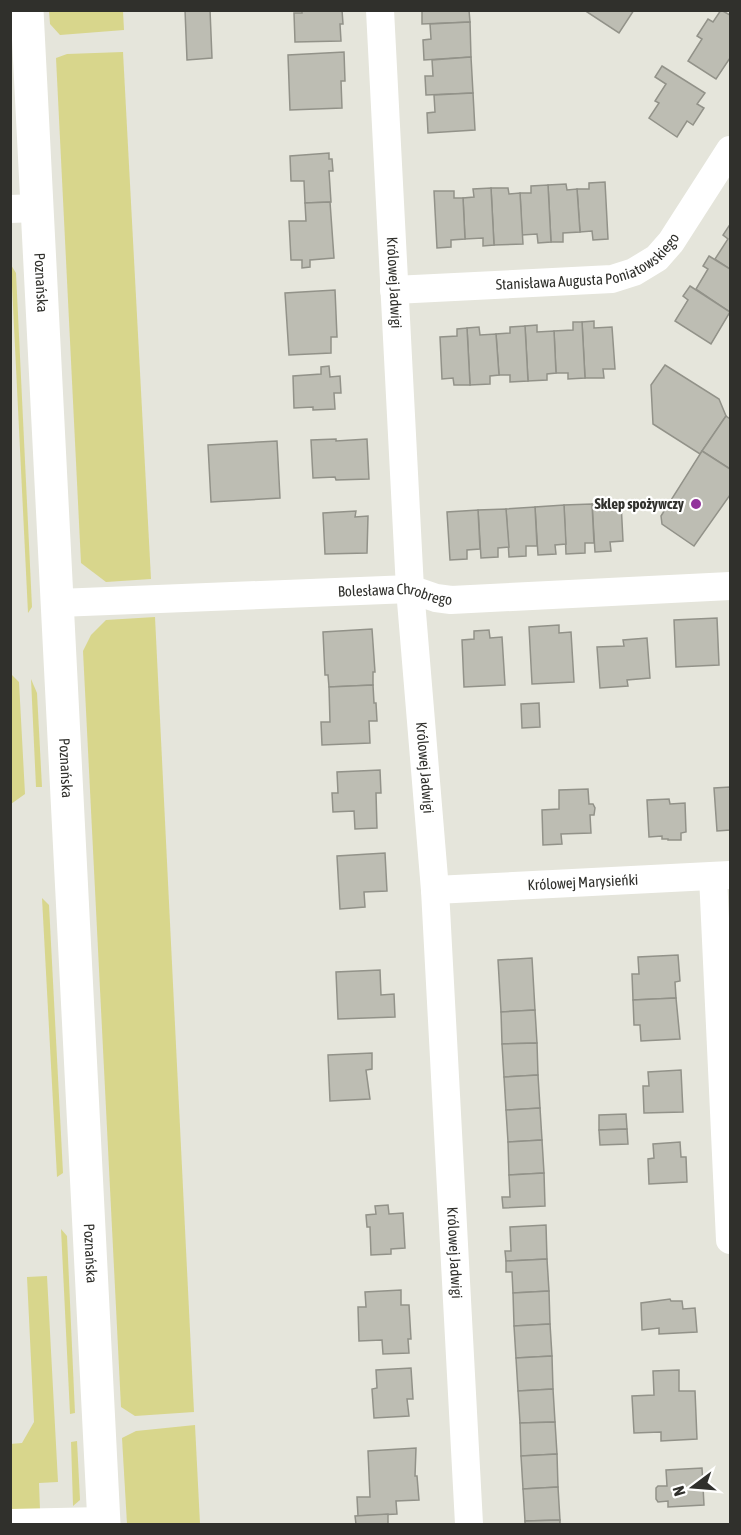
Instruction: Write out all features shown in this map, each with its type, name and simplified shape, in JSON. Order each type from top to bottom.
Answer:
[{"type":"main road","name":"Poznańska","points":[[27,10],[23,209],[58,603],[104,1523]]},
{"type":"street","name":"Królowej Jadwigi","points":[[380,10],[410,589],[435,890],[469,1524]]},
{"type":"street","name":"Stanisława Augusta Poniatowskiego","points":[[394,290],[612,279],[634,272],[657,258],[671,242],[730,150]]},
{"type":"street","name":"Bolesława Chrobrego","points":[[58,603],[410,589],[436,598],[451,600],[730,586]]},
{"type":"street","name":"Królowej Marysieńki","points":[[435,890],[722,875]]},
{"type":"street","points":[[722,875],[730,1240]]},
{"type":"street","points":[[10,1523],[104,1523]]},
{"type":"shaded area","points":[[49,11],[123,11],[124,30],[60,35],[50,24]]},
{"type":"shaded area","points":[[123,52],[151,579],[106,582],[81,563],[56,58],[67,54]]},
{"type":"shaded area","points":[[11,265],[16,273],[32,607],[28,613]]},
{"type":"shaded area","points":[[155,617],[194,1412],[135,1416],[121,1407],[83,651],[91,635],[106,620]]},
{"type":"shaded area","points":[[11,670],[12,675],[19,682],[25,794],[11,804]]},
{"type":"shaded area","points":[[31,679],[37,693],[42,787],[36,787]]},
{"type":"shaded area","points":[[42,898],[49,905],[63,1173],[57,1177]]},
{"type":"shaded area","points":[[61,1229],[67,1236],[75,1413],[70,1414]]},
{"type":"shaded area","points":[[47,1276],[58,1482],[39,1483],[40,1510],[11,1511],[10,1444],[22,1443],[34,1422],[27,1277]]},
{"type":"shaded area","points":[[195,1425],[200,1524],[127,1524],[122,1438],[136,1431]]},
{"type":"shaded area","points":[[77,1441],[80,1500],[73,1506],[71,1442]]},
{"type":"building","points":[[185,10],[210,10],[212,58],[187,60]]},
{"type":"building","points":[[302,10],[342,10],[341,41],[295,42],[294,13],[302,13]]},
{"type":"building","points":[[422,10],[469,10],[470,22],[422,24]]},
{"type":"building","points":[[584,10],[634,10],[619,33]]},
{"type":"building","points":[[721,10],[730,15],[730,58],[716,79],[688,61],[702,39],[697,36],[708,19],[713,22]]},
{"type":"building","points":[[470,22],[471,57],[424,60],[423,40],[431,39],[430,24]]},
{"type":"building","points":[[344,52],[345,81],[341,81],[342,108],[290,110],[288,55]]},
{"type":"building","points":[[471,57],[473,93],[426,95],[425,76],[433,76],[432,60]]},
{"type":"building","points":[[662,66],[705,93],[697,104],[704,108],[693,125],[687,121],[677,137],[649,118],[659,103],[655,101],[666,84],[655,77]]},
{"type":"building","points":[[473,93],[475,130],[428,133],[427,113],[435,112],[434,95]]},
{"type":"building","points":[[329,153],[333,171],[329,171],[331,202],[305,203],[304,181],[291,181],[290,156]]},
{"type":"building","points":[[605,182],[608,239],[593,240],[592,231],[580,232],[577,189],[589,189],[589,183]]},
{"type":"building","points":[[566,184],[567,190],[577,189],[580,232],[563,233],[563,242],[551,242],[548,185]]},
{"type":"building","points":[[548,185],[551,242],[538,243],[537,234],[522,235],[520,193],[531,193],[531,186]]},
{"type":"building","points":[[491,188],[508,188],[509,194],[520,193],[523,244],[494,245]]},
{"type":"building","points":[[491,188],[494,245],[483,246],[483,238],[465,239],[463,198],[474,197],[473,189]]},
{"type":"building","points":[[434,191],[454,191],[454,198],[463,198],[465,239],[451,240],[451,247],[437,248]]},
{"type":"building","points":[[330,202],[334,258],[310,260],[310,267],[302,268],[302,260],[291,260],[289,221],[306,221],[305,203]]},
{"type":"building","points":[[729,226],[730,269],[715,259],[728,239],[723,235]]},
{"type":"building","points":[[709,256],[730,269],[730,312],[696,289],[708,269],[703,266]]},
{"type":"building","points":[[690,286],[730,312],[711,344],[675,321],[688,300],[683,296]]},
{"type":"building","points":[[335,290],[337,337],[331,337],[331,353],[289,355],[285,293]]},
{"type":"building","points":[[594,321],[594,328],[612,327],[615,369],[603,369],[604,378],[585,378],[582,322]]},
{"type":"building","points":[[573,322],[582,322],[585,378],[568,379],[568,373],[556,373],[554,331],[573,330]]},
{"type":"building","points":[[537,325],[537,332],[554,331],[556,373],[547,374],[547,380],[528,381],[525,326]]},
{"type":"building","points":[[525,326],[528,381],[510,382],[510,375],[499,375],[496,334],[510,333],[510,327]]},
{"type":"building","points":[[479,327],[480,335],[496,334],[499,375],[490,376],[490,384],[470,385],[467,328]]},
{"type":"building","points":[[467,328],[470,385],[454,385],[453,378],[442,379],[440,337],[457,336],[457,329]]},
{"type":"building","points":[[665,365],[719,399],[726,416],[700,454],[653,424],[651,385]]},
{"type":"building","points":[[329,366],[330,377],[340,376],[341,393],[334,393],[335,409],[294,408],[293,376],[321,374],[321,367]]},
{"type":"building","points":[[726,416],[730,419],[730,469],[702,451]]},
{"type":"building","points":[[336,439],[336,441],[367,439],[369,479],[313,478],[311,440]]},
{"type":"building","points":[[277,441],[280,498],[211,502],[208,445]]},
{"type":"building","name":"Sklep spożywczy","points":[[702,451],[730,469],[730,495],[694,546],[662,524],[661,516]]},
{"type":"building","points":[[621,502],[623,541],[610,542],[611,551],[595,552],[592,504]]},
{"type":"building","points":[[592,504],[594,543],[585,543],[585,553],[566,554],[564,505]]},
{"type":"building","points":[[564,505],[566,544],[555,545],[556,554],[538,555],[535,507]]},
{"type":"building","points":[[535,507],[537,546],[526,546],[526,556],[509,557],[506,509]]},
{"type":"building","points":[[506,509],[509,547],[498,548],[498,557],[481,558],[478,510]]},
{"type":"building","points":[[478,510],[480,549],[467,550],[467,559],[450,560],[447,512]]},
{"type":"building","points":[[356,511],[355,517],[368,516],[367,553],[325,554],[323,513]]},
{"type":"building","points":[[717,618],[719,665],[676,667],[674,620]]},
{"type":"building","points":[[559,625],[559,633],[571,632],[574,682],[532,684],[529,627]]},
{"type":"building","points":[[372,629],[375,672],[373,672],[373,685],[329,687],[328,675],[325,675],[323,632]]},
{"type":"building","points":[[489,630],[490,638],[502,637],[505,685],[464,687],[462,640],[474,639],[474,631]]},
{"type":"building","points":[[647,638],[650,678],[627,680],[628,686],[600,688],[597,647],[624,646],[623,640]]},
{"type":"building","points":[[373,685],[377,721],[369,721],[370,743],[322,745],[321,722],[330,722],[329,687]]},
{"type":"building","points":[[539,703],[540,727],[522,728],[521,704]]},
{"type":"building","points":[[380,770],[381,793],[376,793],[377,828],[355,829],[354,811],[333,812],[332,793],[338,793],[337,772]]},
{"type":"building","points":[[730,787],[730,830],[717,831],[714,788]]},
{"type":"building","points":[[588,789],[589,804],[593,804],[595,808],[594,815],[590,815],[591,833],[561,834],[562,844],[543,845],[542,810],[559,809],[559,790]]},
{"type":"building","points":[[669,799],[670,804],[685,803],[686,832],[681,833],[681,840],[662,839],[662,836],[649,837],[647,800]]},
{"type":"building","points":[[385,853],[387,891],[364,892],[365,907],[340,909],[337,856]]},
{"type":"building","points":[[678,955],[680,981],[675,982],[676,998],[633,1000],[632,974],[639,974],[638,957]]},
{"type":"building","points":[[532,958],[535,1010],[501,1012],[498,960]]},
{"type":"building","points":[[380,970],[381,995],[394,994],[395,1017],[338,1019],[336,972]]},
{"type":"building","points":[[676,998],[680,1039],[641,1041],[640,1025],[634,1025],[633,1000]]},
{"type":"building","points":[[535,1010],[537,1043],[502,1044],[501,1012]]},
{"type":"building","points":[[537,1043],[538,1075],[504,1077],[502,1044]]},
{"type":"building","points":[[372,1053],[372,1069],[366,1070],[370,1099],[330,1101],[328,1055]]},
{"type":"building","points":[[681,1070],[683,1112],[644,1113],[643,1086],[649,1086],[648,1072]]},
{"type":"building","points":[[538,1075],[540,1108],[506,1110],[504,1077]]},
{"type":"building","points":[[540,1108],[542,1140],[508,1142],[506,1110]]},
{"type":"building","points":[[626,1114],[627,1129],[599,1130],[599,1115]]},
{"type":"building","points":[[627,1129],[628,1144],[600,1145],[599,1130]]},
{"type":"building","points":[[542,1140],[544,1173],[509,1175],[508,1142]]},
{"type":"building","points":[[680,1142],[681,1157],[686,1157],[687,1182],[649,1184],[648,1159],[654,1158],[653,1144]]},
{"type":"building","points":[[544,1173],[545,1206],[503,1208],[502,1197],[510,1197],[509,1175]]},
{"type":"building","points":[[388,1205],[389,1214],[403,1213],[405,1248],[391,1249],[391,1254],[371,1255],[370,1227],[367,1227],[366,1215],[376,1214],[375,1206]]},
{"type":"building","points":[[546,1225],[547,1259],[506,1261],[505,1251],[511,1251],[510,1227]]},
{"type":"building","points":[[547,1259],[549,1291],[513,1293],[512,1272],[506,1272],[506,1261]]},
{"type":"building","points":[[401,1290],[401,1305],[409,1305],[411,1339],[408,1339],[409,1353],[383,1354],[382,1340],[359,1341],[358,1307],[366,1307],[365,1292]]},
{"type":"building","points":[[549,1291],[550,1324],[514,1326],[513,1293]]},
{"type":"building","points":[[670,1299],[671,1301],[682,1301],[683,1309],[695,1308],[697,1332],[659,1334],[659,1328],[642,1330],[641,1303]]},
{"type":"building","points":[[550,1324],[552,1356],[516,1358],[514,1326]]},
{"type":"building","points":[[552,1356],[553,1389],[518,1391],[516,1358]]},
{"type":"building","points":[[411,1368],[413,1399],[407,1399],[409,1416],[374,1418],[372,1389],[377,1388],[376,1370]]},
{"type":"building","points":[[679,1370],[679,1391],[695,1391],[697,1439],[661,1441],[661,1432],[634,1433],[632,1396],[654,1395],[653,1371]]},
{"type":"building","points":[[553,1389],[555,1422],[520,1423],[518,1391]]},
{"type":"building","points":[[555,1422],[557,1454],[521,1456],[520,1423]]},
{"type":"building","points":[[416,1448],[415,1476],[417,1476],[419,1500],[396,1501],[397,1514],[358,1516],[357,1497],[370,1497],[368,1451]]},
{"type":"building","points":[[557,1454],[558,1487],[523,1489],[521,1456]]},
{"type":"building","points":[[702,1468],[704,1505],[668,1507],[668,1501],[658,1502],[656,1488],[667,1486],[666,1470]]},
{"type":"building","points":[[558,1487],[560,1520],[525,1521],[523,1489]]},
{"type":"building","points":[[388,1514],[388,1524],[356,1524],[355,1516]]},
{"type":"building","points":[[560,1520],[560,1524],[525,1524],[525,1521]]},
{"type":"place","name":"Sklep spożywczy","points":[[696,504]]}]
